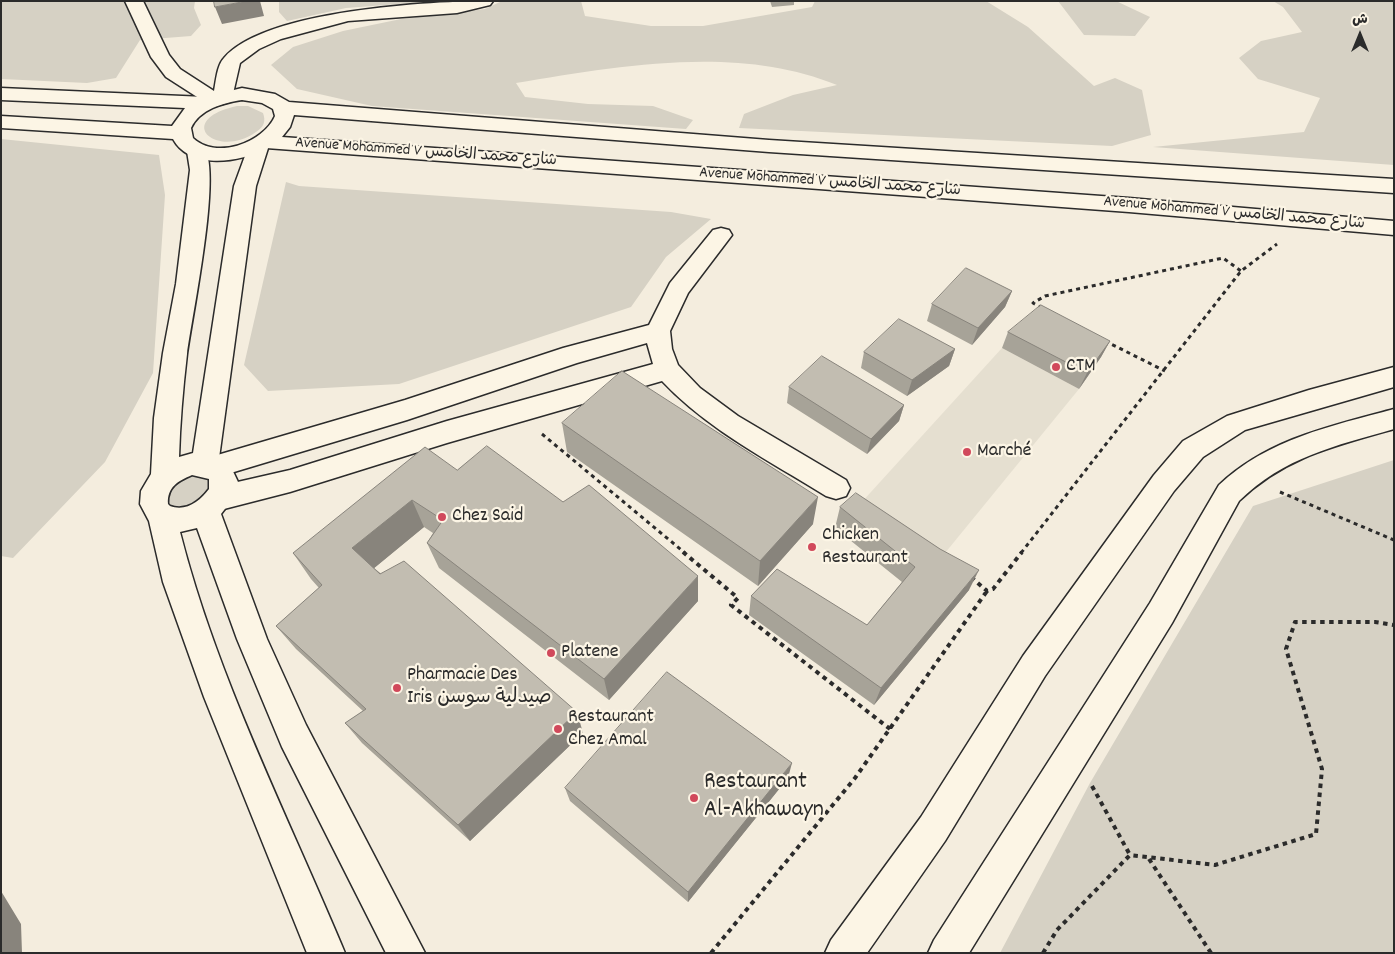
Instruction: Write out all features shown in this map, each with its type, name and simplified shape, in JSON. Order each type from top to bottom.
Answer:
[{"type":"street","points":[[134,1],[160,57],[173,73],[215,100]]},
{"type":"street","points":[[1,94],[215,100],[242,94],[260,95],[275,100],[284,108],[286,119],[279,131],[263,144],[230,153],[216,155],[196,151],[184,144],[180,133],[183,122],[193,112],[215,100],[236,55],[252,45],[276,35],[347,16],[457,8],[484,1]]},
{"type":"street","name":"Avenue Mohammed V شارع محمد الخامس","points":[[284,108],[769,146],[1394,186]]},
{"type":"street","points":[[1,122],[180,133]]},
{"type":"street","points":[[210,465],[245,186],[263,144]]},
{"type":"street","name":"Avenue Mohammed V شارع محمد الخامس","points":[[263,144],[544,161],[1394,228]]},
{"type":"street","points":[[164,478],[167,418],[174,362],[188,284],[201,170],[196,151]]},
{"type":"street","points":[[721,236],[678,289],[658,331],[660,349],[667,370],[691,395],[729,423],[836,488]]},
{"type":"street","points":[[326,953],[301,897],[220,697],[178,582],[162,517],[155,510],[152,500],[156,488],[164,478],[176,469],[191,464],[210,465],[407,410],[572,356],[658,331]]},
{"type":"street","points":[[162,517],[175,520],[191,518],[213,505],[290,481],[516,412],[667,370]]},
{"type":"street","points":[[844,953],[933,829],[1034,666],[1164,483],[1192,448],[1236,423],[1394,377]]},
{"type":"street","points":[[946,953],[1161,614],[1228,493],[1243,477],[1268,460],[1318,441],[1394,419]]},
{"type":"street","points":[[210,465],[222,472],[225,480],[213,505],[252,640],[294,736],[406,953]]},
{"type":"path","points":[[711,953],[855,778],[987,591],[993,589],[1165,371],[1241,271],[1308,220]]},
{"type":"path","points":[[1050,312],[1033,303],[1045,296],[1223,258],[1241,271]]},
{"type":"path","points":[[1103,340],[1165,371]]},
{"type":"path","points":[[516,412],[738,598],[731,605],[890,729]]},
{"type":"path","points":[[1277,490],[1394,540]]},
{"type":"path","points":[[968,575],[987,591]]},
{"type":"path","points":[[1130,855],[1215,864],[1316,834],[1322,769],[1286,649],[1295,622],[1375,622],[1394,625]]},
{"type":"path","points":[[1085,792],[1090,784],[1130,855]]},
{"type":"path","points":[[1043,953],[1057,930],[1130,855]]},
{"type":"path","points":[[1148,858],[1211,953]]},
{"type":"shaded area","points":[[1,1],[195,1],[194,8],[201,25],[191,36],[140,40],[116,78],[87,83],[1,79]]},
{"type":"shaded area","points":[[279,1],[439,1],[346,8],[287,21],[279,12]]},
{"type":"shaded area","points":[[502,1],[581,1],[585,16],[651,26],[703,26],[812,7],[815,1],[986,1],[1028,27],[1094,86],[1115,78],[1142,90],[1151,135],[1112,146],[739,128],[744,114],[793,95],[837,85],[799,72],[759,65],[719,62],[678,62],[636,65],[516,83],[525,97],[588,104],[653,106],[693,120],[686,129],[372,106],[297,89],[271,65],[293,47],[343,31],[401,19],[485,9]]},
{"type":"shaded area","points":[[1058,1],[1116,1],[1150,17],[1135,36],[1084,35]]},
{"type":"shaded area","points":[[1273,1],[1394,1],[1394,165],[1153,147],[1304,132],[1320,98],[1258,79],[1239,58],[1261,41],[1302,32],[1283,7]]},
{"type":"shaded area","points":[[237,106],[248,106],[263,113],[263,126],[256,132],[241,139],[227,142],[216,140],[208,135],[204,128],[207,120],[218,112]]},
{"type":"shaded area","points":[[1,139],[159,155],[165,195],[153,373],[105,462],[13,558],[1,556]]},
{"type":"shaded area","points":[[286,182],[299,186],[671,212],[711,219],[666,257],[631,307],[399,384],[268,391],[244,365]]},
{"type":"shaded area","name":"Marché","points":[[1002,348],[1079,389],[932,569],[850,515]]},
{"type":"shaded area","points":[[1394,460],[1394,953],[1000,953],[1090,783],[1253,506]]},
{"type":"shaded area","points":[[187,471],[211,476],[214,489],[194,509],[167,508],[164,488]]},
{"type":"building","points":[[214,1],[247,1],[215,7]]},
{"type":"building","points":[[966,268],[1012,291],[978,328],[932,304]]},
{"type":"building","points":[[1041,305],[1110,341],[1087,373],[1008,332]]},
{"type":"building","points":[[899,319],[955,349],[912,380],[864,352]]},
{"type":"building","points":[[822,356],[904,405],[871,439],[789,387]]},
{"type":"building","points":[[622,371],[818,497],[760,561],[562,423]]},
{"type":"building","points":[[487,446],[563,502],[589,485],[698,576],[604,679],[427,543],[443,520],[412,500],[352,548],[380,574],[404,561],[577,712],[458,825],[345,723],[366,709],[276,626],[322,585],[293,553],[425,447],[457,470]]},
{"type":"building","points":[[856,493],[940,549],[979,570],[881,688],[751,596],[777,569],[867,625],[915,567],[840,507]]},
{"type":"building","points":[[667,672],[792,763],[688,892],[565,788]]},
{"type":"place","name":"CTM","points":[[1056,367]]},
{"type":"place","name":"Marché","points":[[967,452]]},
{"type":"place","name":"Chez Said","points":[[442,517]]},
{"type":"place","name":"Chicken Restaurant","points":[[812,547]]},
{"type":"place","name":"Platene","points":[[551,653]]},
{"type":"place","name":"Pharmacie Des Iris صيدلية سوسن","points":[[397,688]]},
{"type":"place","name":"Restaurant Chez Amal","points":[[558,729]]},
{"type":"place","name":"Restaurant Al-Akhawayn","points":[[694,798]]}]
